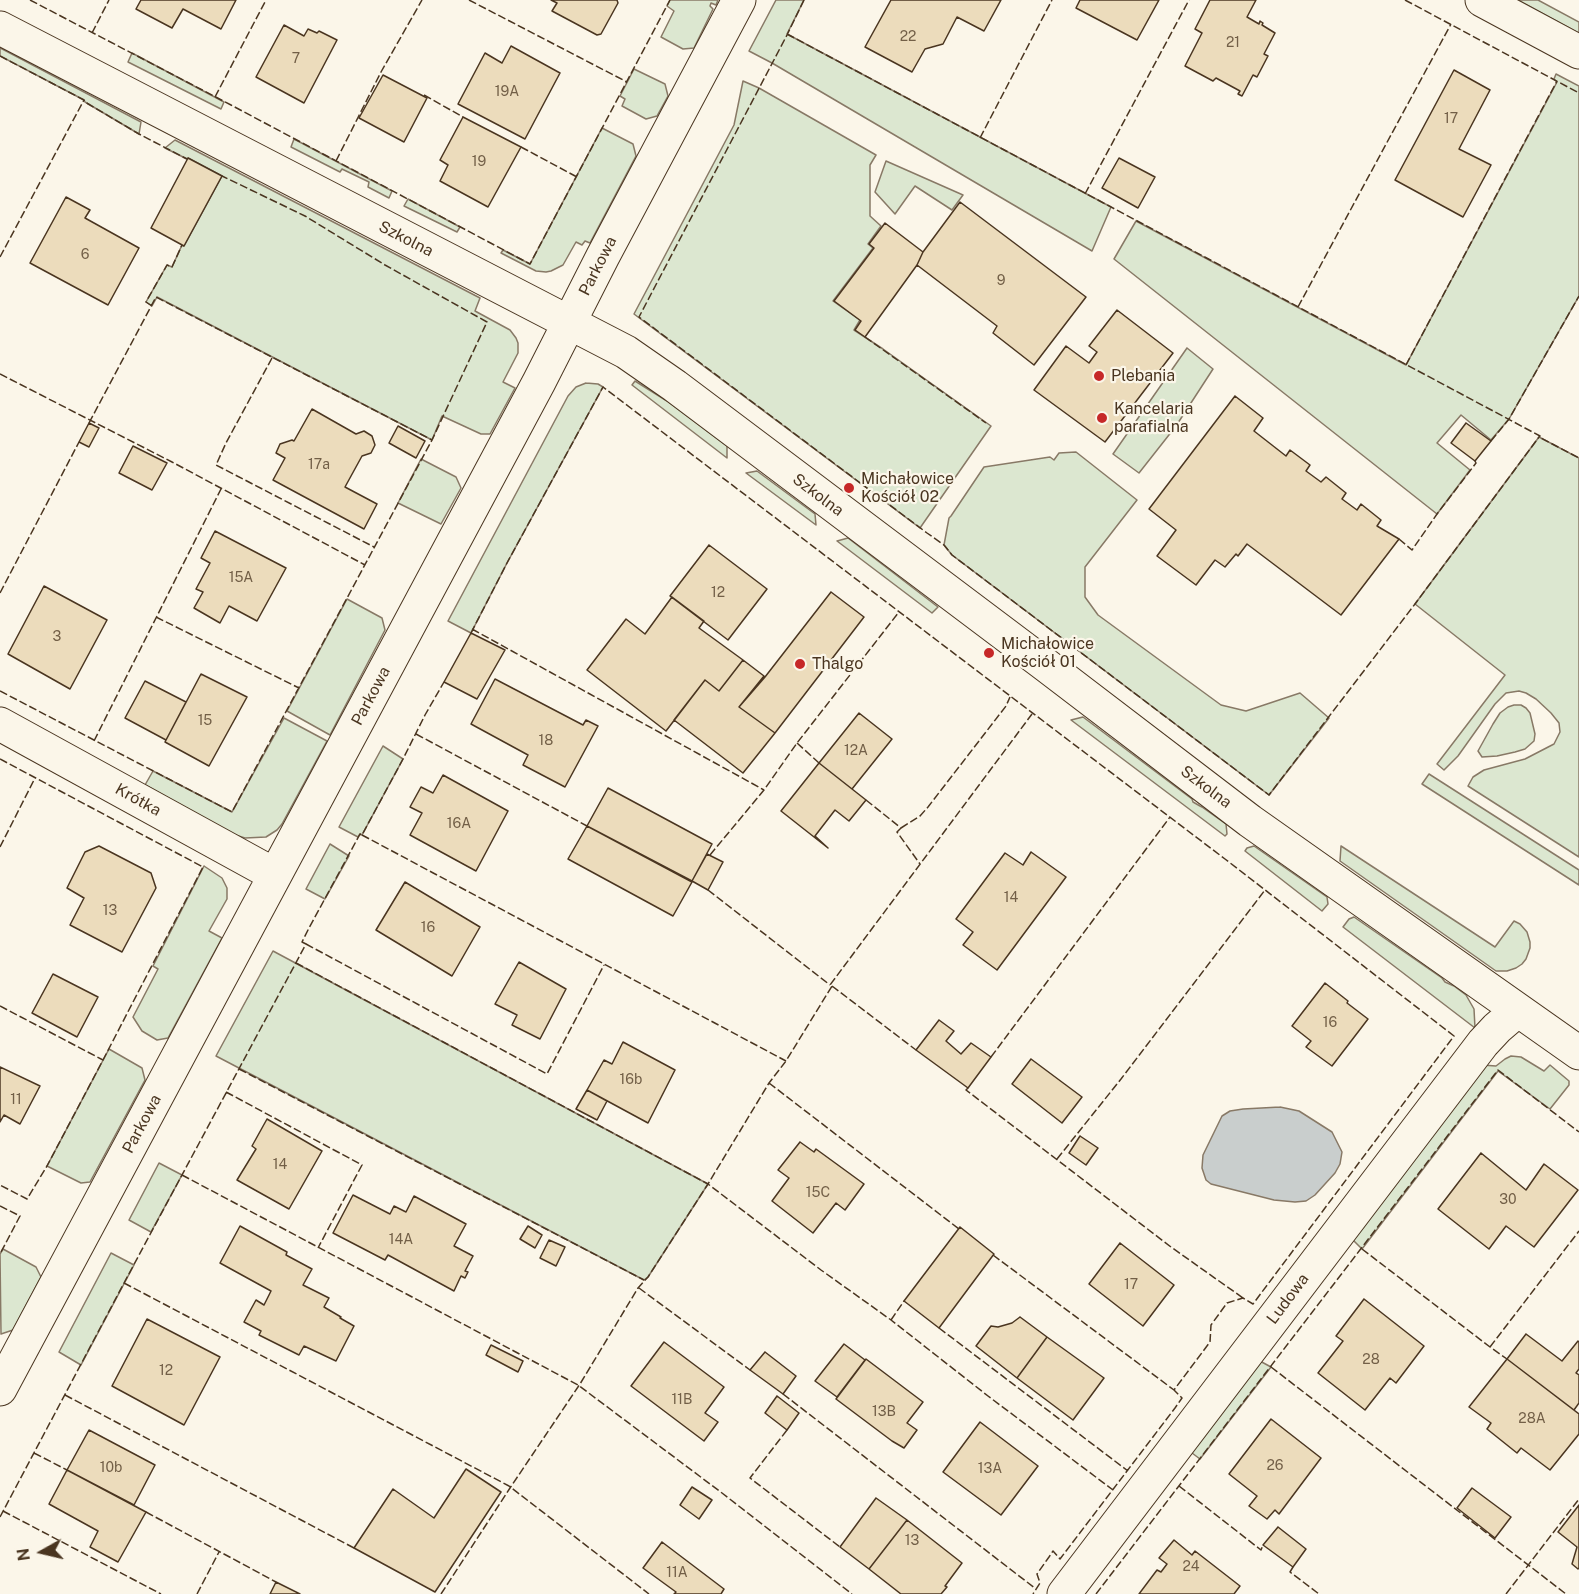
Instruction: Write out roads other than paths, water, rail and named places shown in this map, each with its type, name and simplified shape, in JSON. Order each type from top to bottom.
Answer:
[{"type":"street","name":"Parkowa","points":[[0,1389],[539,382],[603,255],[739,0]]},
{"type":"street","points":[[1482,0],[1579,52]]},
{"type":"street","name":"Szkolna","points":[[0,28],[626,352],[675,386],[1250,821],[1579,1053]]},
{"type":"street","name":"Krótka","points":[[0,724],[275,875]]},
{"type":"street","name":"Ludowa","points":[[1064,1594],[1483,1043],[1518,1010]]},
{"type":"place","name":"Plebania","points":[[1099,376]]},
{"type":"place","name":"Kancelaria parafialna","points":[[1102,418]]},
{"type":"place","name":"Michałowice Kościół 02","points":[[849,488]]},
{"type":"place","name":"Michałowice Kościół 01","points":[[989,653]]},
{"type":"place","name":"Thalgo","points":[[800,664]]}]
